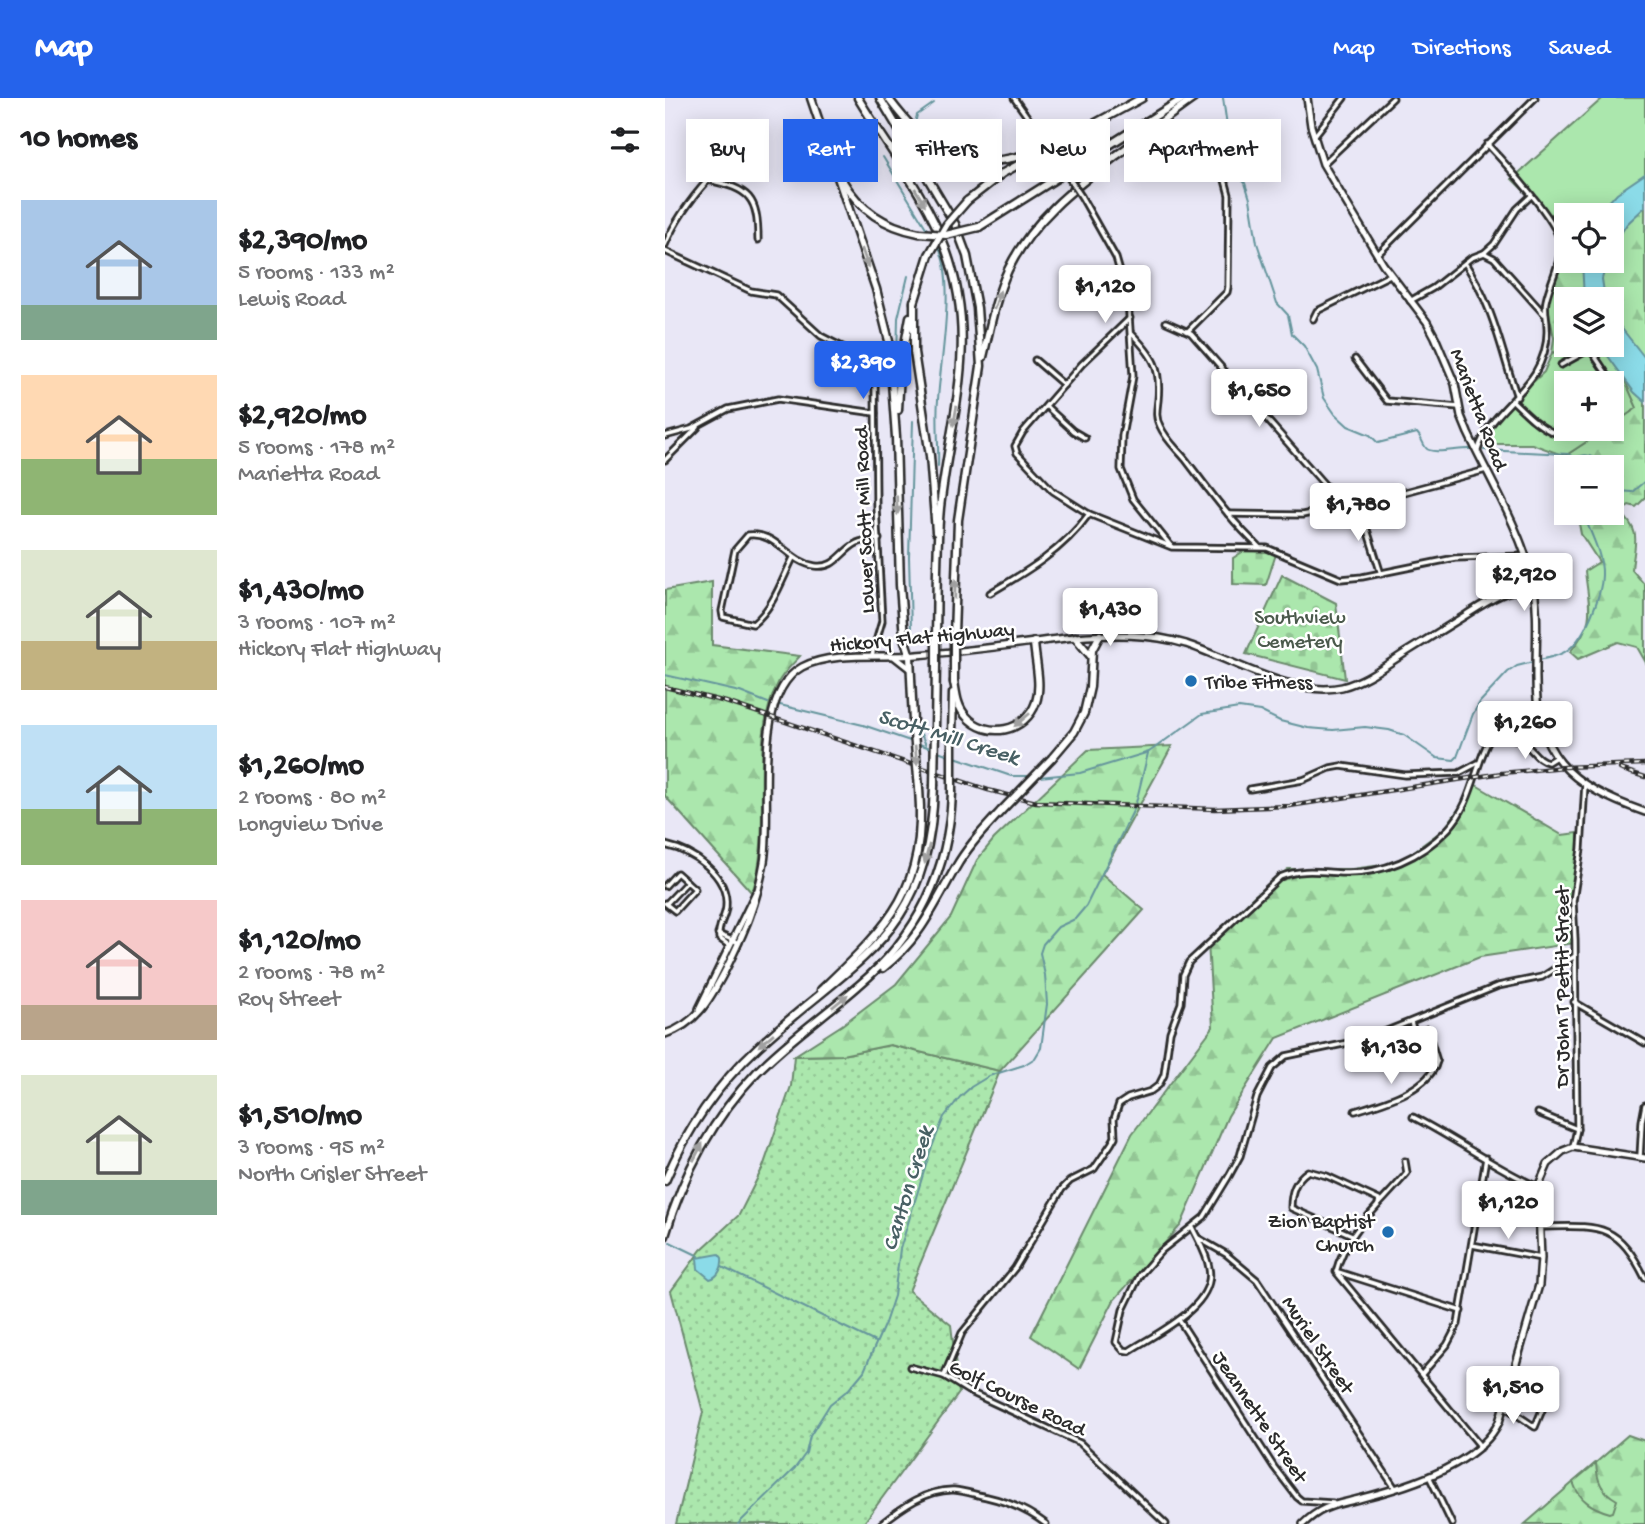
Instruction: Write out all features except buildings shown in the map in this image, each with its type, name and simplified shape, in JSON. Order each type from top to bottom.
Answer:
[{"type":"highway","points":[[811,98],[818,119]]},
{"type":"highway","points":[[665,1181],[691,1130],[722,1086],[751,1054],[864,959],[886,936],[916,886],[927,856],[934,786],[940,511],[962,360],[959,302],[946,250],[929,212],[858,98]]},
{"type":"highway","points":[[880,98],[946,205],[961,238],[975,294],[981,366]]},
{"type":"highway","points":[[888,98],[921,138],[941,151],[973,161],[999,161],[1016,157]]},
{"type":"highway","points":[[1102,119],[1142,98]]},
{"type":"highway","points":[[843,182],[852,196],[872,214],[894,226],[919,233],[946,235],[979,227],[1184,98]]},
{"type":"highway","points":[[859,986],[898,947],[929,899],[946,848],[952,793],[959,509],[981,366],[1002,285],[1023,244],[1041,219],[1078,185],[1194,98]]},
{"type":"highway","points":[[896,437],[901,362],[914,301],[929,255],[947,224],[967,201],[1016,166]]},
{"type":"highway","points":[[792,1018],[871,942],[896,910],[907,887],[917,851],[921,819],[910,656],[904,638],[900,585],[892,365],[884,317],[839,182]]},
{"type":"highway","points":[[914,301],[914,352],[930,456],[938,565]]},
{"type":"highway","points":[[665,1236],[692,1164],[729,1104],[774,1056],[894,960],[931,915],[960,860],[1074,732],[1084,713],[1090,687],[1091,657],[1100,635]]},
{"type":"highway","points":[[1075,637],[1091,657]]},
{"type":"highway","points":[[954,681],[961,709],[973,723],[996,731],[1014,727],[1030,715],[1036,703],[1038,683],[1034,642]]},
{"type":"street","points":[[1014,98],[1080,196],[1116,258],[1126,285],[1133,376],[1122,436],[1121,469],[1133,499],[1172,547]]},
{"type":"street","name":"Marietta Road","points":[[1307,98],[1314,137],[1323,164],[1377,255],[1427,322],[1442,351],[1455,384],[1459,407],[1477,452],[1525,556],[1534,588],[1537,614],[1537,707],[1548,745],[1565,769],[1585,785],[1645,812]]},
{"type":"street","points":[[1314,137],[1344,98]]},
{"type":"street","points":[[1323,164],[1393,98]]},
{"type":"street","points":[[1377,255],[1535,98]]},
{"type":"street","points":[[1477,452],[1487,426],[1515,399],[1535,372],[1546,350],[1547,327],[1544,314],[1558,261],[1560,242],[1555,229],[1531,196],[1487,144]]},
{"type":"street","points":[[665,245],[690,200],[708,180],[733,185],[751,198],[758,216],[758,240]]},
{"type":"street","points":[[1188,331],[1229,288],[1229,195],[1226,182]]},
{"type":"street","points":[[1410,301],[1484,253],[1494,244],[1517,209],[1531,196]]},
{"type":"street","name":"Lower Scott Mill Road","points":[[665,251],[744,288],[776,295],[821,337],[854,353],[871,371],[875,384],[882,621],[872,657]]},
{"type":"street","points":[[1484,253],[1495,258],[1544,314]]},
{"type":"street","points":[[1465,263],[1478,283],[1493,316],[1515,399],[1539,427],[1554,434]]},
{"type":"street","points":[[1313,319],[1317,311],[1390,275]]},
{"type":"street","points":[[1130,318],[1082,364],[1015,446],[1017,453],[1053,491],[1089,514],[1172,547],[1259,547],[1280,552],[1341,579],[1381,574],[1455,558],[1525,556]]},
{"type":"street","points":[[1166,323],[1188,331],[1344,507]]},
{"type":"street","points":[[1131,332],[1158,367],[1160,380],[1156,415],[1159,425],[1228,514],[1259,547]]},
{"type":"street","points":[[1561,365],[1590,348],[1605,371]]},
{"type":"street","points":[[1355,359],[1387,401],[1459,407]]},
{"type":"street","points":[[1035,360],[1064,385]]},
{"type":"street","points":[[665,436],[680,433],[728,409],[778,399],[875,412]]},
{"type":"street","points":[[1047,407],[1073,431],[1085,438]]},
{"type":"street","points":[[665,460],[702,423]]},
{"type":"street","points":[[1228,514],[1295,516],[1359,504],[1486,470]]},
{"type":"street","points":[[1359,504],[1381,574]]},
{"type":"street","points":[[990,593],[1053,553],[1078,530],[1089,514]]},
{"type":"street","points":[[793,558],[772,602],[753,624],[723,617],[735,550],[748,535],[767,536],[793,558],[814,566],[828,566],[838,561],[855,545],[879,539]]},
{"type":"street","name":"Hickory Flat Highway","points":[[665,1034],[683,1027],[709,1000],[759,886],[768,829],[768,739],[773,712],[781,689],[794,672],[807,665],[826,660],[910,656],[1075,637],[1122,635],[1168,640],[1295,686],[1324,689],[1342,687],[1371,674],[1496,596],[1521,588],[1534,588]]},
{"type":"street","points":[[895,657],[909,668]]},
{"type":"street","points":[[944,1376],[962,1333],[1015,1268],[1062,1189],[1070,1181],[1094,1169],[1111,1144],[1115,1137],[1114,1119],[1119,1104],[1159,1085],[1164,1075],[1170,1032],[1181,1003],[1183,975],[1195,955],[1280,877],[1292,872],[1310,870],[1343,873],[1369,871],[1408,860],[1445,832],[1458,817],[1471,793],[1478,764],[1495,729],[1514,713],[1537,707]]},
{"type":"street","points":[[1495,729],[1525,744],[1542,760],[1548,762],[1556,757]]},
{"type":"street","points":[[1250,789],[1303,780],[1341,766],[1405,775],[1459,773],[1478,764]]},
{"type":"street","name":"Dr John T Pettit Street","points":[[1573,1147],[1577,1129],[1573,901],[1581,849],[1585,785]]},
{"type":"street","points":[[665,845],[702,861],[719,883],[725,893],[726,906],[717,929],[718,934],[735,945]]},
{"type":"street","points":[[665,886],[677,873],[695,889],[675,911],[666,903],[687,882]]},
{"type":"street","points":[[1192,1227],[1205,1254],[1210,1278],[1201,1300],[1179,1320],[1129,1350],[1123,1350],[1116,1345],[1123,1310],[1140,1275],[1161,1251],[1204,1217],[1215,1202],[1240,1156],[1257,1097],[1272,1068],[1286,1056],[1367,1040],[1498,986],[1542,977],[1575,956]]},
{"type":"street","points":[[1574,1002],[1645,1043]]},
{"type":"street","points":[[1411,1022],[1418,1049],[1436,1064]]},
{"type":"street","points":[[1427,1029],[1436,1064]]},
{"type":"street","points":[[1404,1039],[1408,1051],[1418,1049]]},
{"type":"street","points":[[1355,1111],[1404,1095],[1436,1064]]},
{"type":"street","points":[[1303,1524],[1333,1503],[1364,1498],[1429,1476],[1482,1447],[1494,1433],[1539,1285],[1541,1258],[1538,1187],[1548,1164],[1563,1151],[1573,1147],[1642,1157],[1645,1105]]},
{"type":"street","points":[[1538,1113],[1577,1129]]},
{"type":"street","points":[[1413,1117],[1486,1157],[1517,1178],[1538,1187]]},
{"type":"street","points":[[1422,1374],[1453,1337],[1461,1311],[1486,1157]]},
{"type":"street","points":[[1336,1272],[1353,1235],[1407,1173],[1405,1161]]},
{"type":"street","points":[[1353,1235],[1291,1208],[1291,1196],[1300,1176],[1308,1171],[1327,1176],[1379,1200],[1378,1207]]},
{"type":"street","points":[[1540,1227],[1584,1226],[1605,1229],[1620,1238],[1636,1259],[1645,1279]]},
{"type":"street","name":"Muriel Street","points":[[1196,1237],[1226,1254],[1257,1280],[1395,1488]]},
{"type":"street","points":[[1472,1245],[1541,1258]]},
{"type":"street","points":[[1336,1272],[1461,1311]]},
{"type":"street","points":[[1336,1272],[1482,1447]]},
{"type":"street","name":"Jeannette Street","points":[[1179,1320],[1274,1467],[1297,1497],[1302,1501],[1333,1503]]},
{"type":"street","name":"Golf Course Road","points":[[910,1367],[944,1376],[968,1391],[1080,1443],[1167,1524]]},
{"type":"street","points":[[1504,1406],[1535,1427],[1550,1396]]},
{"type":"street","points":[[1429,1476],[1452,1524]]},
{"type":"street","points":[[881,1524],[917,1500],[934,1493],[954,1490],[1017,1506],[1046,1524]]},
{"type":"green space","points":[[1603,98],[1645,98],[1645,200],[1624,210],[1624,203],[1554,203],[1554,221],[1512,179]]},
{"type":"green space","points":[[1645,200],[1645,498],[1636,507],[1629,505],[1624,509],[1624,455],[1567,455],[1588,441],[1624,441],[1624,416],[1636,408],[1624,380],[1624,371],[1620,371],[1614,357],[1624,357],[1624,287],[1554,287],[1554,338],[1547,302],[1555,273],[1624,273],[1624,213]]},
{"type":"green space","points":[[1552,353],[1554,357],[1614,357],[1621,371],[1554,371],[1554,441],[1588,441],[1567,455],[1532,444],[1477,444],[1514,400],[1544,372]]},
{"type":"green space","points":[[1624,379],[1637,408],[1624,417]]},
{"type":"green space","points":[[1624,516],[1632,526],[1635,545],[1632,570],[1645,585],[1645,661],[1637,647],[1618,642],[1578,659],[1570,652],[1588,622],[1585,571],[1599,562],[1581,534],[1579,525],[1624,525]]},
{"type":"green space","points":[[1247,549],[1276,554],[1266,585],[1233,584],[1233,558]]},
{"type":"green space","name":"Southview Cemetery","points":[[1282,575],[1336,603],[1345,679],[1246,654]]},
{"type":"green space","points":[[712,582],[712,645],[800,656],[779,681],[769,705],[762,757],[761,840],[752,893],[665,796],[665,590]]},
{"type":"green space","points":[[1172,746],[1102,874],[1144,910],[1000,1071],[890,1045],[842,1055],[794,1056],[842,1025],[896,984],[951,917],[977,860],[994,839],[1088,750]]},
{"type":"green space","points":[[1476,785],[1562,835],[1578,833],[1575,943],[1480,957],[1277,1038],[1228,1116],[1181,1225],[1114,1300],[1079,1369],[1031,1336],[1132,1134],[1213,1027],[1208,942],[1254,896],[1288,869],[1352,869],[1398,863],[1444,829]]},
{"type":"green space","points":[[890,1045],[1000,1071],[909,1291],[951,1325],[959,1393],[863,1524],[676,1524],[703,1412],[671,1291],[701,1250],[739,1215],[763,1167],[791,1086],[794,1056],[842,1055]]},
{"type":"green space","points":[[1628,1435],[1645,1441],[1645,1524],[1525,1524]]},
{"type":"green space","points":[[1596,1463],[1601,1485],[1617,1500],[1613,1512],[1610,1513],[1587,1502],[1573,1482]]},
{"type":"water","points":[[1645,174],[1645,207],[1624,229],[1624,203],[1608,203],[1617,193]]},
{"type":"water","points":[[1583,273],[1604,273],[1603,287],[1583,287]]},
{"type":"water","points":[[1624,331],[1645,358],[1645,402],[1624,378],[1624,371],[1619,371],[1609,357],[1624,357]]},
{"type":"water","points":[[719,1254],[722,1258],[721,1268],[716,1276],[710,1279],[698,1269],[697,1258]]},
{"type":"waterway","points":[[1223,98],[1230,147],[1238,175],[1245,183],[1250,199],[1257,243],[1277,303],[1288,315],[1292,334],[1304,346],[1317,370],[1324,398],[1335,414],[1348,426],[1370,435],[1378,443],[1417,433],[1429,450],[1471,449]]},
{"type":"waterway","points":[[916,119],[917,115],[934,103]]},
{"type":"waterway","points":[[883,157],[928,231]]},
{"type":"waterway","points":[[937,244],[943,259],[947,298],[937,408],[938,466]]},
{"type":"waterway","points":[[897,359],[898,318],[908,276]]},
{"type":"waterway","points":[[913,421],[909,557],[913,635]]},
{"type":"waterway","points":[[1484,450],[1570,455]]},
{"type":"waterway","name":"Canton Creek","points":[[1624,491],[1632,492],[1645,481]]},
{"type":"waterway","name":"Canton Creek","points":[[1539,660],[1562,653],[1575,643],[1586,626],[1599,593],[1602,567],[1588,525]]},
{"type":"waterway","name":"Canton Creek","points":[[1039,777],[1080,773],[1149,752],[1202,714],[1239,708],[1260,711],[1280,721],[1308,728],[1333,730],[1365,727],[1389,730],[1404,735],[1437,758],[1454,760],[1480,702],[1508,672],[1517,666],[1533,662]]},
{"type":"waterway","name":"Scott Mill Creek","points":[[665,675],[740,692],[768,703]]},
{"type":"waterway","name":"Scott Mill Creek","points":[[780,705],[863,725],[913,742]]},
{"type":"waterway","points":[[920,732],[926,745]]},
{"type":"waterway","name":"Scott Mill Creek","points":[[919,744],[933,749]]},
{"type":"waterway","name":"Scott Mill Creek","points":[[938,751],[949,755]]},
{"type":"waterway","name":"Canton Creek","points":[[1136,803],[1148,753]]},
{"type":"waterway","name":"Scott Mill Creek","points":[[955,757],[1011,776],[1030,776]]},
{"type":"waterway","name":"Canton Creek","points":[[738,1524],[795,1468],[806,1453],[810,1436],[830,1404],[849,1389],[864,1371],[894,1296],[900,1249],[930,1152],[944,1117],[971,1087],[989,1076],[1024,1065],[1035,1058],[1041,1048],[1047,1004],[1040,953],[1043,944],[1058,927],[1075,919],[1086,906],[1134,809]]},
{"type":"waterway","points":[[670,1242],[699,1256]]},
{"type":"waterway","points":[[722,1267],[875,1342]]},
{"type":"railway","points":[[665,687],[726,702],[988,790],[1036,802],[1215,809],[1290,806],[1502,773],[1645,764]]},
{"type":"railway","points":[[1620,769],[1645,777]]},
{"type":"place","name":"Tribe Fitness","points":[[1191,681]]},
{"type":"place","name":"Zion Baptist Church","points":[[1388,1232]]}]
